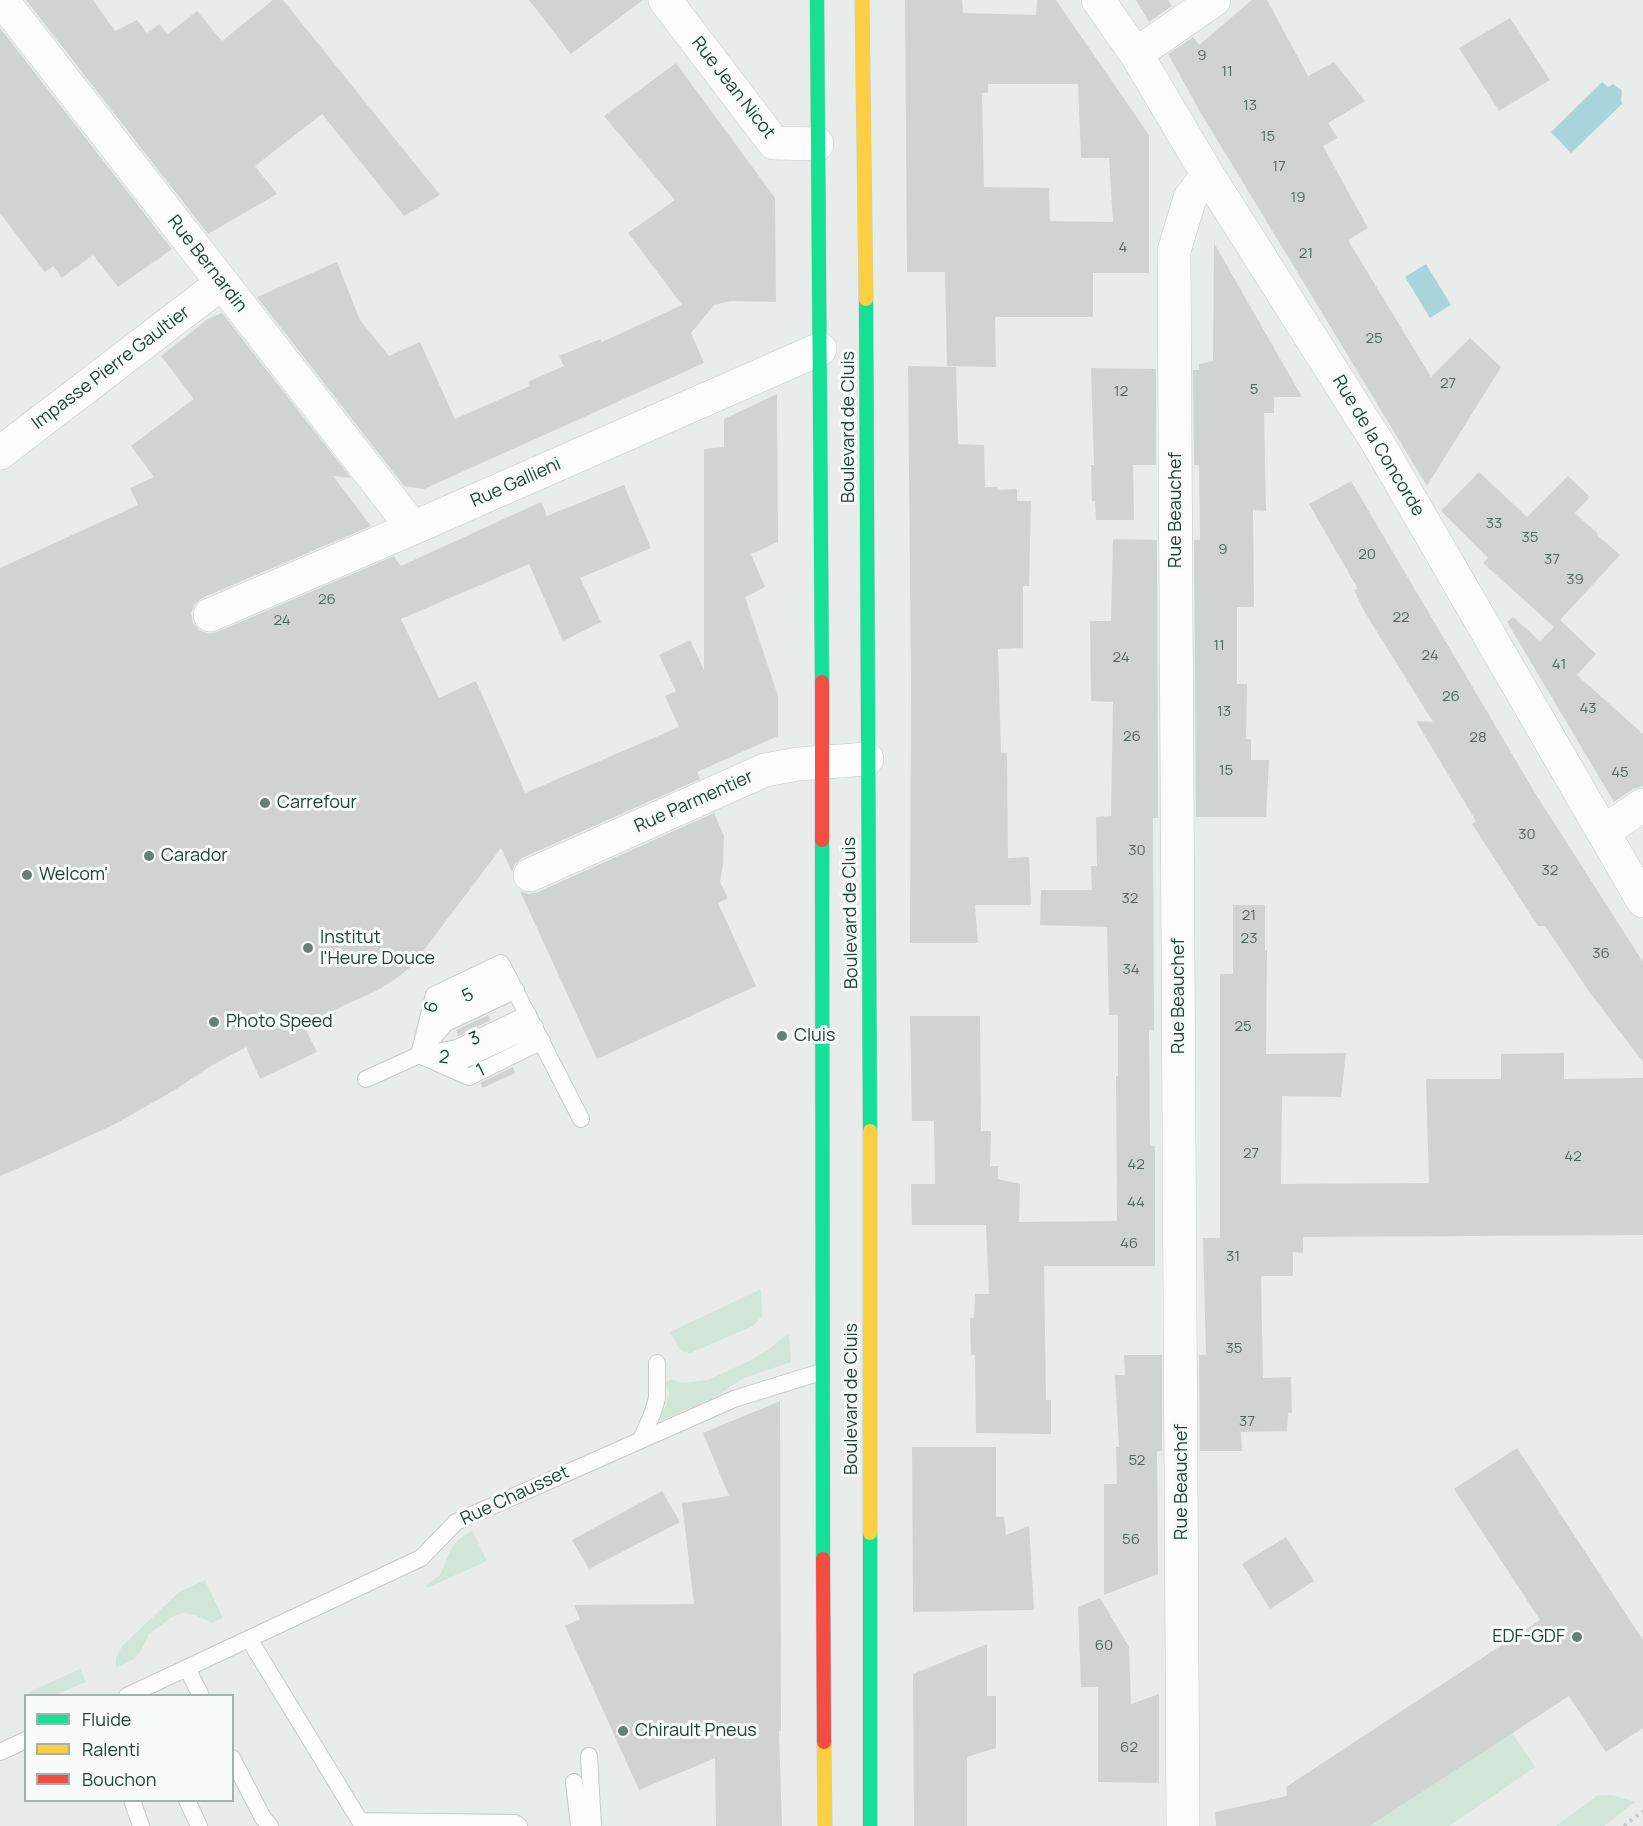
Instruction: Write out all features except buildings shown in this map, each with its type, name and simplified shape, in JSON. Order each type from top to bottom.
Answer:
[{"type":"main road","name":"Boulevard de Cluis","points":[[817,0],[822,762],[821,1372],[825,1826]]},
{"type":"main road","name":"Boulevard de Cluis","points":[[861,0],[867,342],[870,1826]]},
{"type":"street","name":"Rue Bernardin","points":[[2,0],[413,528]]},
{"type":"street","name":"Rue Jean Nicot","points":[[665,0],[774,143],[817,144]]},
{"type":"street","name":"Rue de la Concorde","points":[[1098,0],[1136,54],[1208,175],[1379,445],[1643,901]]},
{"type":"street","points":[[1136,54],[1214,0]]},
{"type":"street","name":"Rue Beauchef","points":[[1183,1826],[1174,251],[1190,198],[1208,175]]},
{"type":"street","name":"Impasse Pierre Gaultier","points":[[0,453],[222,283]]},
{"type":"street","name":"Rue Gallieni","points":[[210,615],[820,349]]},
{"type":"street","name":"Rue Parmentier","points":[[530,875],[765,770],[798,764],[867,759]]},
{"type":"street","points":[[1603,832],[1643,806]]},
{"type":"lane","points":[[366,1079],[419,1055],[446,1023],[508,976],[581,1119]]},
{"type":"lane","name":"6","points":[[419,1055],[434,995],[508,976]]},
{"type":"lane","name":"1","points":[[419,1055],[469,1077],[535,1027]]},
{"type":"lane","name":"3","points":[[419,1055],[457,1048],[535,1027]]},
{"type":"lane","points":[[641,1440],[657,1398],[657,1363]]},
{"type":"lane","name":"Rue Chausset","points":[[129,1694],[422,1558],[456,1522],[734,1399],[821,1372]]},
{"type":"lane","points":[[249,1639],[360,1821],[375,1824],[515,1823],[519,1826]]},
{"type":"lane","points":[[187,1668],[200,1694]]},
{"type":"lane","points":[[0,1752],[24,1741]]},
{"type":"lane","points":[[589,1756],[593,1826]]},
{"type":"lane","points":[[234,1762],[266,1823]]},
{"type":"lane","points":[[574,1782],[579,1826]]},
{"type":"lane","points":[[133,1802],[141,1826]]},
{"type":"lane","points":[[188,1802],[199,1826]]},
{"type":"path","points":[[1624,1826],[1643,1811]]},
{"type":"green space","points":[[761,1289],[762,1316],[753,1326],[690,1353],[678,1347],[670,1332]]},
{"type":"green space","points":[[789,1333],[791,1362],[742,1379],[712,1399],[657,1422],[669,1394],[666,1382],[672,1379],[682,1383],[708,1380],[749,1361]]},
{"type":"green space","points":[[472,1530],[487,1561],[427,1588],[426,1585],[440,1575],[451,1549],[458,1540]]},
{"type":"green space","points":[[205,1580],[223,1618],[212,1623],[195,1615],[182,1613],[172,1617],[149,1634],[141,1651],[134,1659],[116,1668],[116,1658],[122,1646],[179,1592]]},
{"type":"green space","points":[[80,1669],[86,1682],[57,1694],[30,1694],[29,1692]]},
{"type":"green space","points":[[1512,1733],[1535,1767],[1449,1826],[1370,1826]]},
{"type":"green space","points":[[1598,1795],[1612,1795],[1635,1802],[1604,1826],[1556,1826]]},
{"type":"water","points":[[1602,82],[1608,87],[1613,84],[1621,90],[1622,104],[1571,153],[1551,132]]},
{"type":"water","points":[[1426,264],[1451,305],[1430,318],[1405,277]]},
{"type":"traffic: fast","points":[[817,0],[822,682]]},
{"type":"traffic: fast","points":[[866,299],[870,1131]]},
{"type":"traffic: fast","points":[[822,840],[823,1559]]},
{"type":"traffic: fast","points":[[870,1533],[870,1826]]},
{"type":"traffic: slow","points":[[862,0],[866,299]]},
{"type":"traffic: slow","points":[[870,1131],[870,1533]]},
{"type":"traffic: slow","points":[[824,1742],[825,1826]]},
{"type":"traffic: jam","points":[[822,682],[822,840]]},
{"type":"traffic: jam","points":[[823,1559],[824,1742]]},
{"type":"place","name":"Carrefour","points":[[265,803]]},
{"type":"place","name":"Carador","points":[[149,856]]},
{"type":"place","name":"Welcom'","points":[[27,875]]},
{"type":"place","name":"Institut l'Heure Douce","points":[[308,948]]},
{"type":"place","name":"Photo Speed","points":[[214,1022]]},
{"type":"place","name":"Cluis","points":[[782,1036]]},
{"type":"place","name":"EDF-GDF","points":[[1577,1637]]},
{"type":"place","name":"Chirault Pneus","points":[[623,1731]]}]
